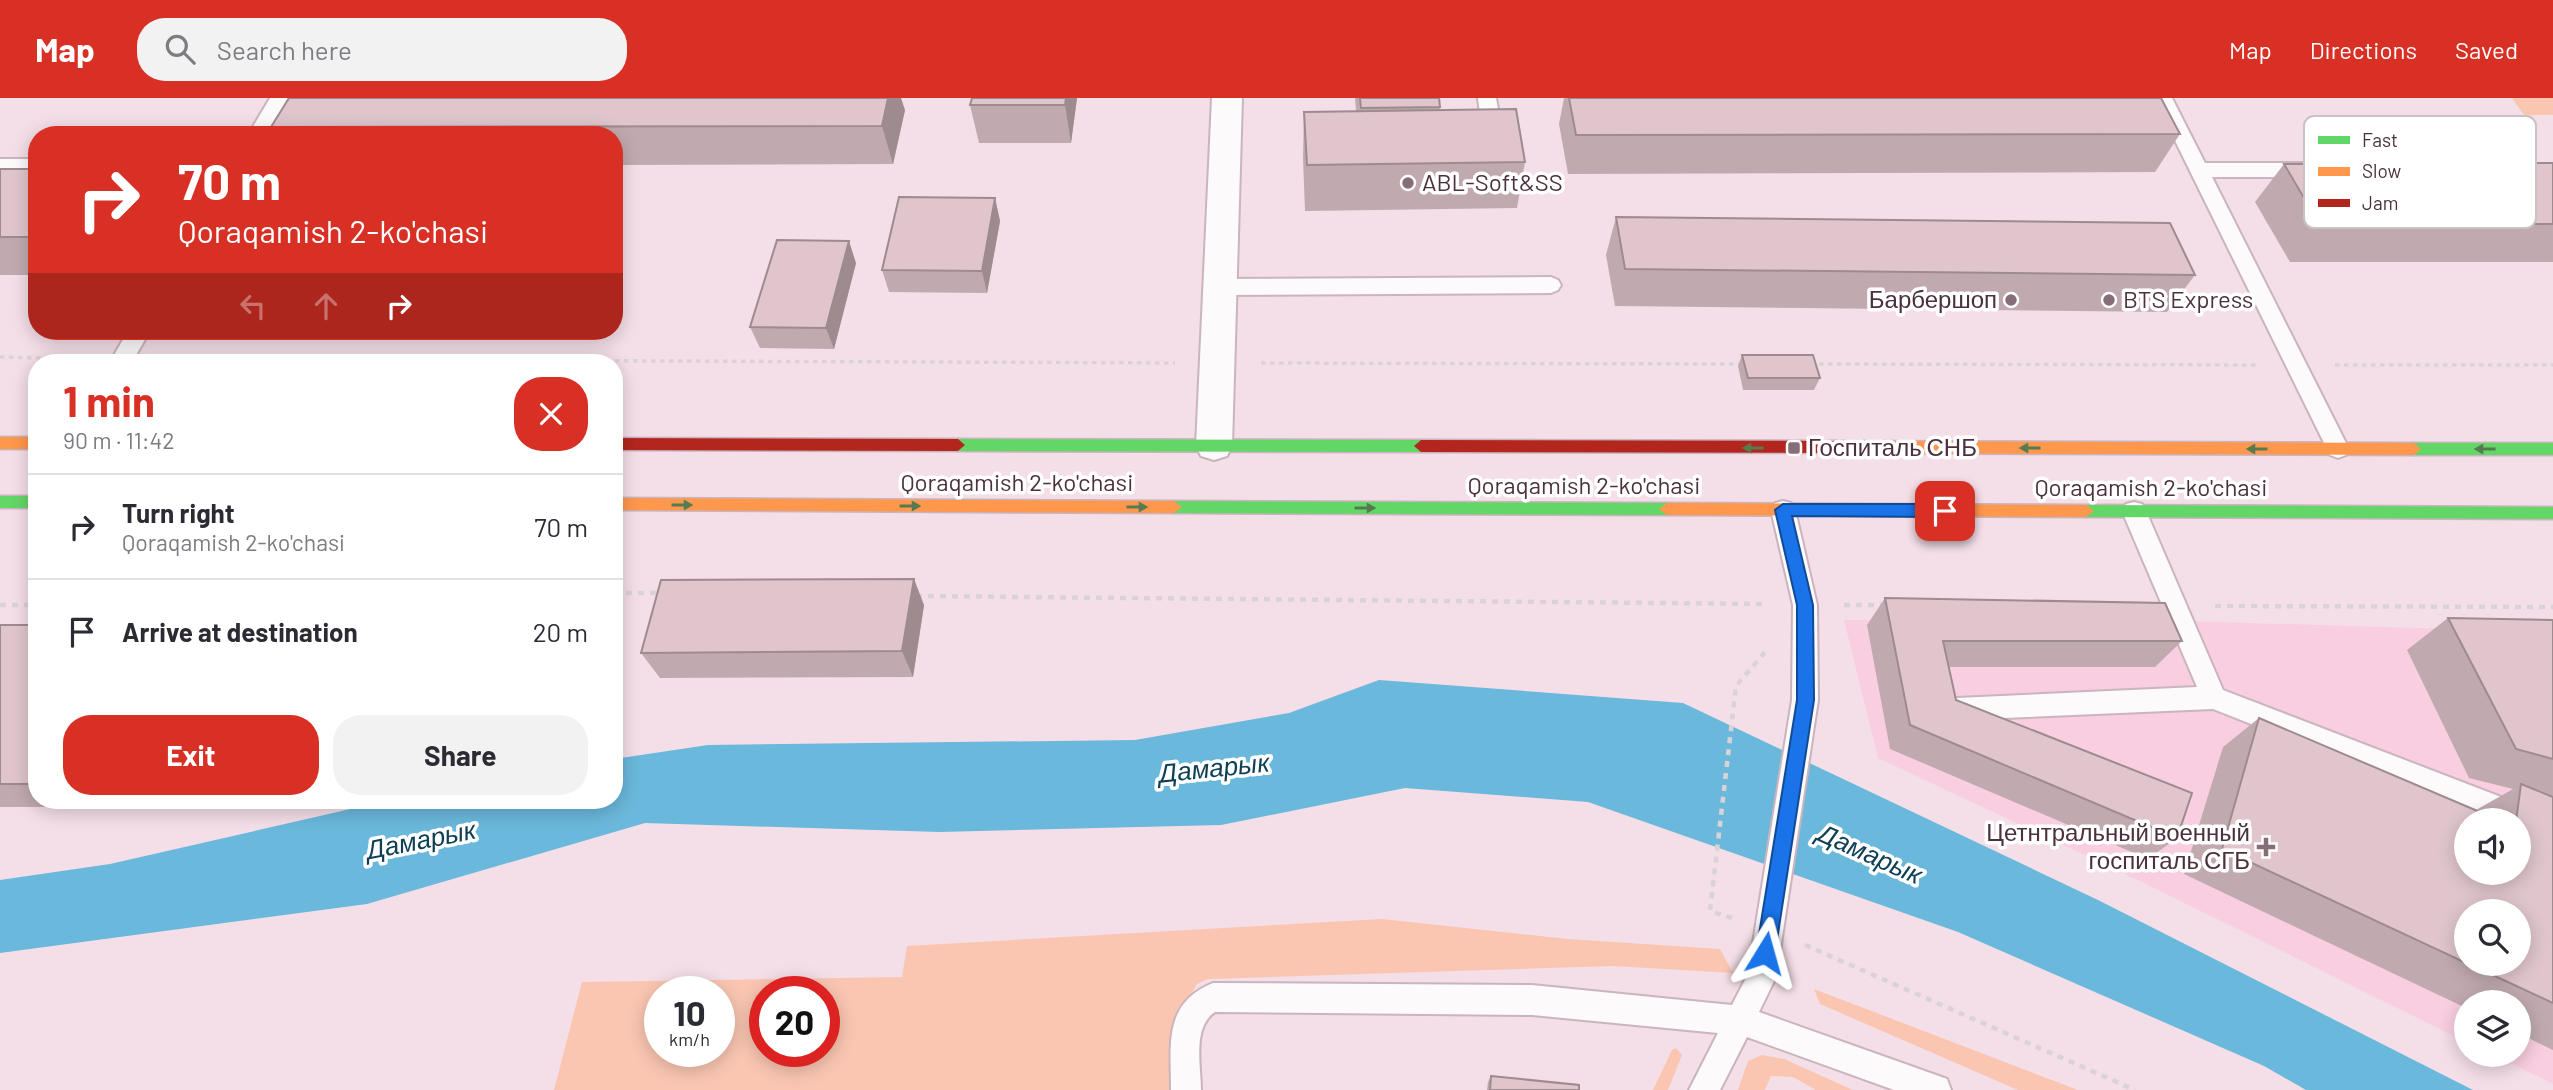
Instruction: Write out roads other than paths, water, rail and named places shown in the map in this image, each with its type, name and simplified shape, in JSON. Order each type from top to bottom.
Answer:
[{"type":"main road","points":[[0,443],[28,443]]},
{"type":"main road","name":"Qoraqamish 2-ko'chasi","points":[[623,444],[1214,446],[1448,453],[2553,449]]},
{"type":"main road","points":[[0,502],[28,502]]},
{"type":"main road","name":"Qoraqamish 2-ko'chasi","points":[[623,504],[1453,502],[1783,510],[2553,513]]},
{"type":"street","points":[[1214,446],[1227,98]]},
{"type":"lane","points":[[262,126],[279,98]]},
{"type":"lane","points":[[1488,98],[1493,137]]},
{"type":"lane","points":[[2164,98],[2338,449]]},
{"type":"lane","points":[[0,166],[28,166]]},
{"type":"lane","points":[[2199,170],[2304,170]]},
{"type":"lane","points":[[1220,288],[1551,285]]},
{"type":"lane","points":[[1704,1090],[1762,977],[1805,700],[1805,605],[1783,510]]},
{"type":"lane","points":[[2134,511],[2214,698]]},
{"type":"lane","points":[[1957,709],[2214,698],[2553,830]]},
{"type":"lane","points":[[1186,1090],[1189,1015],[1201,1001],[1213,998],[1532,1000],[1740,1020],[1936,1090]]},
{"type":"water","name":"Дамарык","points":[[1379,680],[1683,703],[2098,900],[2473,1090],[2306,1090],[2264,1066],[1958,932],[1588,802],[1405,788],[1221,825],[939,832],[645,823],[367,904],[0,953],[0,880],[110,864],[351,809],[623,809],[623,758],[708,745],[1135,740],[1289,713]]},
{"type":"place","name":"ABL-Soft&SS","points":[[1408,183]]},
{"type":"place","name":"Барбершоп","points":[[2011,300]]},
{"type":"place","name":"BTS Express","points":[[2109,300]]},
{"type":"place","name":"Госпиталь СНБ","points":[[1794,448]]},
{"type":"place","name":"Цетнтральный военный госпиталь СГБ","points":[[2266,847]]}]
